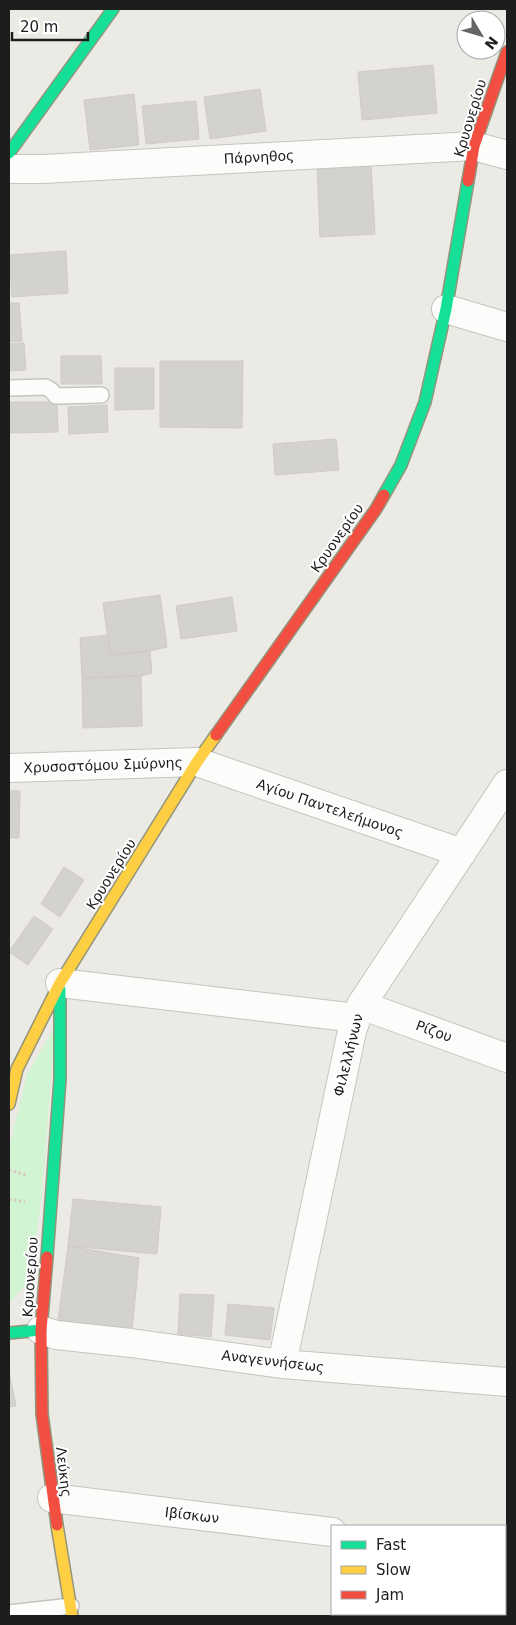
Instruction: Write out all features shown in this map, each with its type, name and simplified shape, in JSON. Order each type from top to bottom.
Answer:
[{"type":"main road","points":[[9,154],[113,9]]},
{"type":"main road","name":"Κρυονερίου","points":[[9,1104],[17,1069],[60,984],[197,762],[376,509],[401,465],[425,402],[446,309],[474,146],[507,52]]},
{"type":"main road","name":"Κρυονερίου","points":[[9,1333],[41,1330],[60,1079],[60,984]]},
{"type":"main road","name":"Λεύκης","points":[[41,1330],[42,1414],[52,1498],[71,1611]]},
{"type":"street","name":"Πάρνηθος","points":[[9,169],[42,169],[474,146],[507,155]]},
{"type":"street","points":[[446,309],[507,327]]},
{"type":"street","name":"Χρυσοστόμου Σμύρνης","points":[[9,768],[197,762]]},
{"type":"street","name":"Αγίου Παντελεήμονος","points":[[197,762],[462,853]]},
{"type":"street","name":"Φιλελλήνων","points":[[282,1364],[352,1031],[359,1011],[506,787]]},
{"type":"street","name":"Ρίζου","points":[[60,984],[359,1011],[507,1058]]},
{"type":"street","name":"Αναγεννήσεως","points":[[41,1330],[56,1336],[131,1343],[282,1364],[507,1382]]},
{"type":"street","name":"Ιβίσκων","points":[[52,1498],[331,1532]]},
{"type":"lane","points":[[9,388],[46,387],[56,396],[100,395]]},
{"type":"lane","points":[[9,1613],[71,1611]]},
{"type":"green space","points":[[55,1027],[42,1193],[31,1277],[9,1303],[9,1149],[27,1074]]},
{"type":"building","points":[[433,65],[437,113],[362,120],[358,72]]},
{"type":"building","points":[[260,89],[266,131],[210,139],[204,97]]},
{"type":"building","points":[[134,94],[139,145],[90,150],[84,100]]},
{"type":"building","points":[[196,101],[199,139],[146,144],[142,106]]},
{"type":"building","points":[[371,165],[375,234],[320,237],[317,167]]},
{"type":"building","points":[[66,251],[68,293],[12,297],[9,255]]},
{"type":"building","points":[[9,303],[19,303],[22,341],[9,342]]},
{"type":"building","points":[[24,343],[26,370],[9,371],[9,344]]},
{"type":"building","points":[[61,356],[101,356],[102,384],[61,384]]},
{"type":"building","points":[[160,361],[243,361],[242,428],[160,427]]},
{"type":"building","points":[[115,368],[154,368],[154,409],[115,410]]},
{"type":"building","points":[[9,402],[57,402],[58,432],[9,433]]},
{"type":"building","points":[[107,405],[108,432],[69,434],[68,407]]},
{"type":"building","points":[[336,439],[339,470],[275,475],[273,444]]},
{"type":"building","points":[[160,595],[167,647],[150,651],[110,655],[103,603]]},
{"type":"building","points":[[232,597],[237,631],[181,639],[176,606]]},
{"type":"building","points":[[108,635],[110,655],[150,651],[152,673],[141,676],[82,678],[80,638]]},
{"type":"building","points":[[141,676],[142,726],[83,728],[82,678]]},
{"type":"building","points":[[9,791],[20,791],[19,838],[9,838]]},
{"type":"building","points":[[64,867],[84,880],[60,917],[41,904]]},
{"type":"building","points":[[34,916],[53,929],[28,965],[9,952]]},
{"type":"building","points":[[73,1199],[161,1207],[157,1254],[68,1246]]},
{"type":"building","points":[[68,1246],[139,1258],[131,1343],[56,1335]]},
{"type":"building","points":[[180,1294],[214,1295],[211,1337],[178,1334]]},
{"type":"building","points":[[228,1304],[274,1308],[270,1340],[225,1335]]},
{"type":"building","points":[[9,1372],[16,1406],[9,1407]]},
{"type":"traffic: fast","points":[[9,153],[113,9]]},
{"type":"traffic: fast","points":[[384,495],[401,465],[425,402],[446,309],[468,181]]},
{"type":"traffic: fast","points":[[47,1257],[60,1079],[60,990]]},
{"type":"traffic: fast","points":[[9,1333],[41,1330]]},
{"type":"traffic: slow","points":[[9,1104],[17,1069],[60,983],[197,762],[216,735]]},
{"type":"traffic: slow","points":[[57,1525],[72,1616]]},
{"type":"traffic: jam","points":[[468,181],[474,146],[507,52]]},
{"type":"traffic: jam","points":[[216,735],[384,495]]},
{"type":"traffic: jam","points":[[47,1257],[41,1330],[42,1414],[57,1525]]}]
